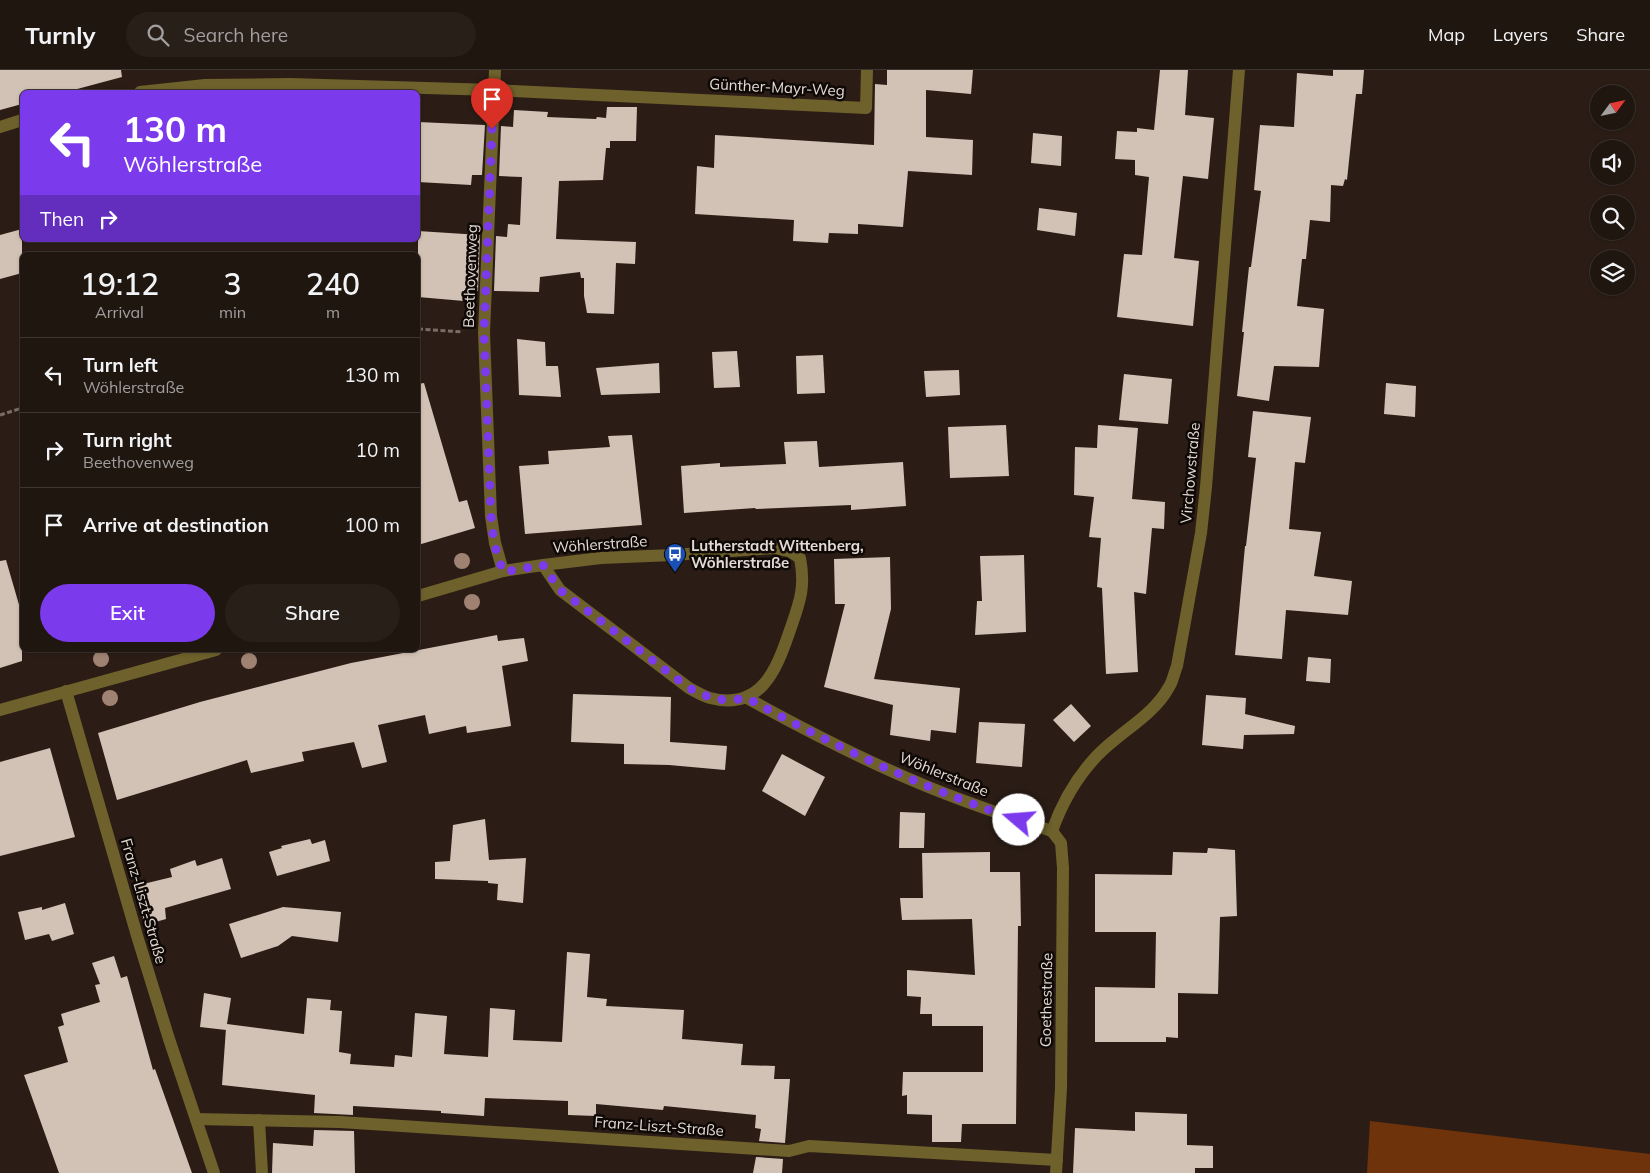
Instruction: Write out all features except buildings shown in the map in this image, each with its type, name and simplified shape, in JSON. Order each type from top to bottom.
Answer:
[{"type":"street","name":"Beethovenweg","points":[[495,70],[484,333],[491,516],[494,543],[503,572]]},
{"type":"street","name":"Günther-Mayr-Weg","points":[[159,90],[205,85],[290,84],[494,90],[866,108],[867,70]]},
{"type":"street","name":"Virchowstraße","points":[[1052,831],[1062,805],[1077,780],[1095,758],[1157,705],[1170,687],[1177,666],[1203,515],[1239,70]]},
{"type":"street","points":[[0,127],[20,121]]},
{"type":"street","name":"Wöhlerstraße","points":[[420,595],[503,572],[543,565],[601,558],[774,548],[789,551],[800,558],[803,575],[802,597],[780,658],[762,688],[747,698],[728,701],[709,698],[689,688],[560,590],[543,565]]},
{"type":"street","points":[[0,710],[209,652]]},
{"type":"street","name":"Franz-Liszt-Straße","points":[[66,691],[169,1040],[214,1173]]},
{"type":"street","name":"Wöhlerstraße","points":[[747,698],[878,765],[918,783],[986,809],[1052,831]]},
{"type":"street","name":"Goethestraße","points":[[1052,831],[1061,843],[1063,868],[1061,1078],[1056,1167]]},
{"type":"street","name":"Franz-Liszt-Straße","points":[[196,1119],[340,1122],[789,1151],[809,1146],[1056,1167]]},
{"type":"street","points":[[259,1120],[262,1173]]},
{"type":"path","points":[[420,329],[484,333]]},
{"type":"path","points":[[0,415],[20,409]]},
{"type":"shaded area","points":[[1370,1121],[1650,1154],[1650,1173],[1367,1173]]},
{"type":"place","name":"Lutherstadt Wittenberg, Wöhlerstraße","points":[[675,573]]},
{"type":"route","points":[[492,129],[484,362],[491,516],[494,543],[503,572],[543,565],[560,590],[689,688],[709,698],[728,701],[747,698],[878,765],[926,786],[1019,820]]}]
